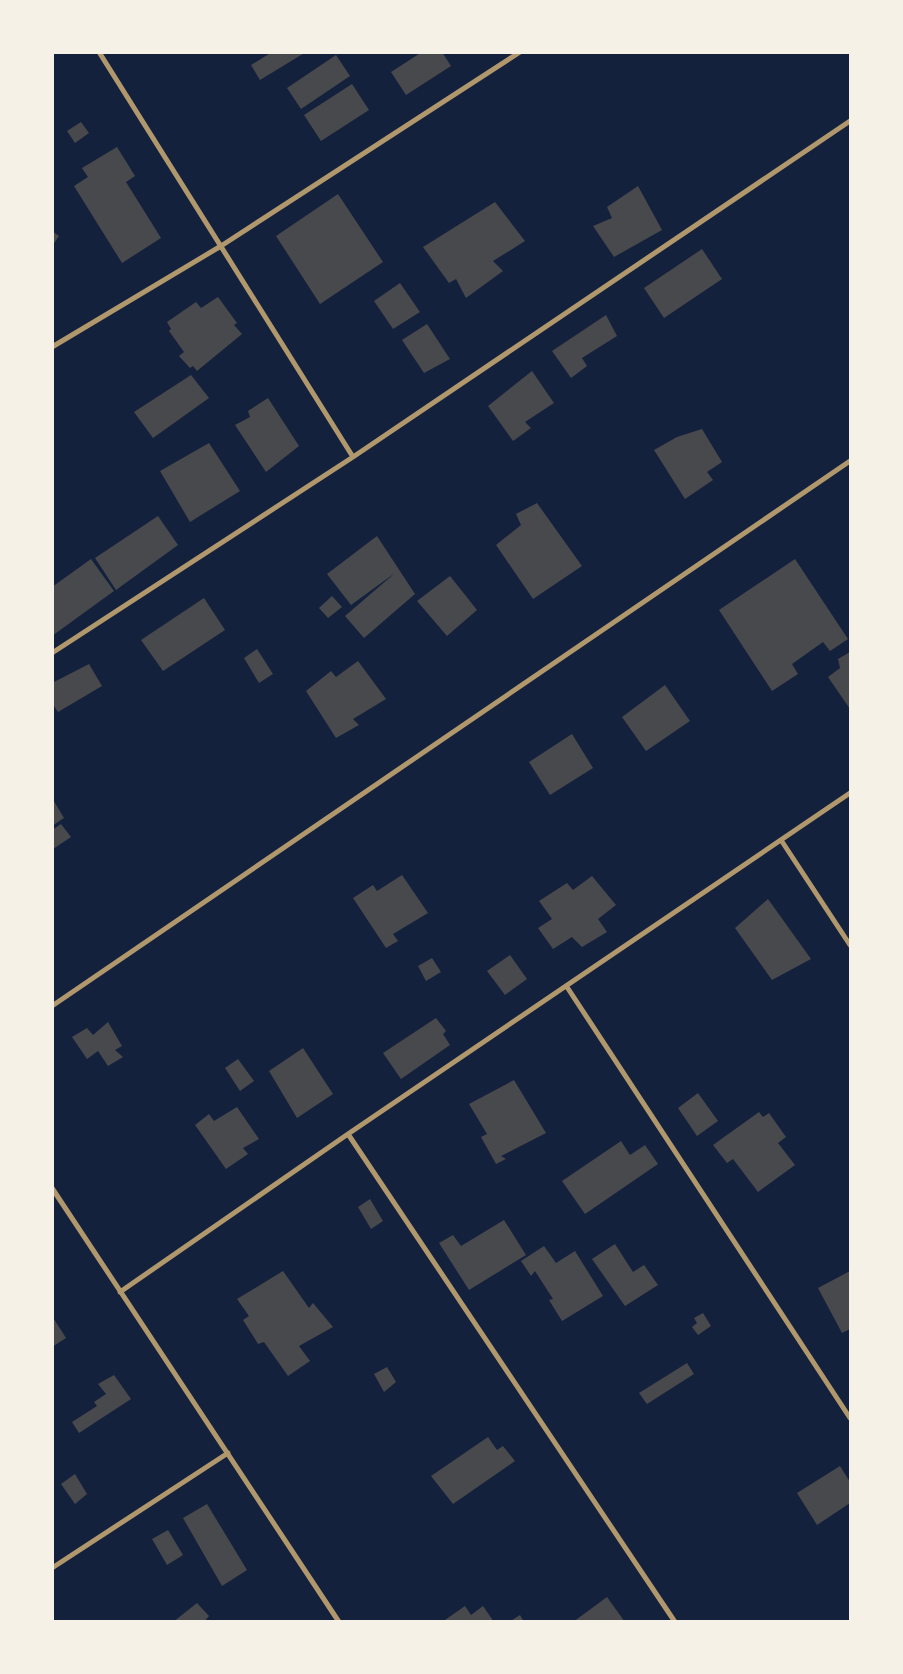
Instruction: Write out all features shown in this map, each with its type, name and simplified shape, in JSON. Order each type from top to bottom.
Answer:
[{"type":"street","points":[[99,52],[353,457]]},
{"type":"street","points":[[52,348],[221,246],[520,52]]},
{"type":"street","points":[[52,652],[353,457],[850,121]]},
{"type":"street","points":[[52,1006],[850,461]]},
{"type":"street","points":[[120,1292],[348,1134],[850,793]]},
{"type":"street","points":[[781,840],[850,945]]},
{"type":"street","points":[[567,986],[850,1418]]},
{"type":"street","points":[[348,1134],[675,1622]]},
{"type":"street","points":[[52,1188],[339,1622]]},
{"type":"street","points":[[52,1568],[228,1453]]},
{"type":"building","points":[[272,52],[306,52],[260,80],[251,65]]},
{"type":"building","points":[[422,52],[442,52],[451,66],[406,95],[391,72]]},
{"type":"building","points":[[336,55],[350,76],[301,109],[287,88]]},
{"type":"building","points":[[352,84],[369,110],[321,141],[304,115]]},
{"type":"building","points":[[81,122],[89,133],[75,143],[67,131]]},
{"type":"building","points":[[117,147],[135,176],[126,182],[161,238],[122,263],[74,186],[88,177],[82,168]]},
{"type":"building","points":[[638,186],[662,230],[614,257],[593,226],[612,218],[607,207]]},
{"type":"building","points":[[338,194],[383,262],[320,304],[276,236]]},
{"type":"building","points":[[495,202],[525,241],[493,261],[503,271],[466,298],[456,279],[449,283],[423,247]]},
{"type":"building","points":[[52,231],[59,236],[52,246]]},
{"type":"building","points":[[702,249],[722,279],[664,318],[644,288]]},
{"type":"building","points":[[400,283],[420,312],[393,329],[374,301]]},
{"type":"building","points":[[218,297],[237,323],[234,325],[242,334],[197,371],[193,366],[190,368],[179,356],[184,352],[169,331],[171,329],[167,322],[196,302],[201,308]]},
{"type":"building","points":[[606,315],[617,336],[582,358],[587,366],[571,378],[552,351]]},
{"type":"building","points":[[427,324],[450,359],[424,373],[402,340]]},
{"type":"building","points":[[532,371],[554,403],[525,422],[531,428],[513,441],[488,406]]},
{"type":"building","points":[[191,375],[209,398],[153,438],[134,412]]},
{"type":"building","points":[[268,398],[299,446],[266,472],[235,425],[250,417],[248,411]]},
{"type":"building","points":[[702,429],[722,462],[707,472],[713,480],[685,499],[654,450],[677,437]]},
{"type":"building","points":[[209,443],[240,491],[190,522],[160,471]]},
{"type":"building","points":[[537,503],[582,566],[533,599],[496,545],[521,525],[516,514]]},
{"type":"building","points":[[158,516],[178,545],[116,590],[95,558]]},
{"type":"building","points":[[377,536],[415,594],[364,638],[345,616],[395,573],[351,605],[327,574]]},
{"type":"building","points":[[91,559],[114,591],[52,636],[52,587]]},
{"type":"building","points":[[795,559],[848,639],[830,651],[823,642],[792,664],[798,674],[772,691],[719,610]]},
{"type":"building","points":[[450,576],[477,610],[447,636],[417,601]]},
{"type":"building","points":[[332,596],[342,607],[328,618],[319,608]]},
{"type":"building","points":[[204,598],[225,630],[163,671],[141,640]]},
{"type":"building","points":[[257,649],[273,674],[259,683],[244,658]]},
{"type":"building","points":[[850,652],[850,709],[828,677],[840,668],[838,659]]},
{"type":"building","points":[[358,661],[386,699],[353,719],[359,725],[336,738],[306,691],[331,671],[336,677]]},
{"type":"building","points":[[89,664],[102,686],[58,712],[52,703],[52,683]]},
{"type":"building","points":[[665,685],[690,721],[646,751],[622,717]]},
{"type":"building","points":[[572,734],[593,768],[550,795],[529,762]]},
{"type":"building","points":[[52,798],[64,818],[52,826]]},
{"type":"building","points":[[61,824],[71,837],[53,849],[52,830]]},
{"type":"building","points":[[402,875],[428,913],[393,934],[398,941],[386,948],[353,898],[373,885],[377,891]]},
{"type":"building","points":[[592,876],[616,905],[598,919],[607,932],[582,947],[572,937],[553,949],[538,928],[552,919],[539,901],[567,883],[573,890]]},
{"type":"building","points":[[768,899],[811,959],[772,980],[735,928]]},
{"type":"building","points":[[510,955],[527,979],[505,995],[487,971]]},
{"type":"building","points":[[432,958],[441,972],[426,981],[418,966]]},
{"type":"building","points":[[436,1018],[446,1031],[443,1034],[450,1045],[401,1079],[383,1053]]},
{"type":"building","points":[[108,1022],[122,1046],[115,1050],[123,1057],[108,1066],[98,1051],[87,1059],[72,1037],[87,1028],[93,1035]]},
{"type":"building","points":[[303,1048],[333,1094],[297,1118],[269,1071]]},
{"type":"building","points":[[238,1059],[254,1081],[240,1091],[225,1068]]},
{"type":"building","points":[[514,1080],[546,1133],[501,1156],[506,1159],[496,1164],[481,1137],[487,1134],[469,1104]]},
{"type":"building","points":[[698,1093],[718,1121],[697,1136],[678,1108]]},
{"type":"building","points":[[237,1107],[259,1139],[243,1148],[248,1154],[226,1169],[195,1125],[209,1114],[214,1121]]},
{"type":"building","points":[[759,1112],[763,1117],[769,1113],[786,1137],[778,1143],[795,1165],[758,1192],[733,1159],[727,1163],[713,1145]]},
{"type":"building","points":[[621,1141],[630,1155],[645,1145],[658,1164],[585,1214],[562,1181]]},
{"type":"building","points":[[370,1199],[383,1221],[371,1229],[358,1207]]},
{"type":"building","points":[[504,1220],[526,1255],[469,1290],[439,1243],[453,1235],[461,1246]]},
{"type":"building","points":[[615,1244],[633,1272],[644,1265],[658,1285],[625,1306],[592,1259]]},
{"type":"building","points":[[544,1246],[556,1263],[575,1251],[603,1296],[562,1321],[549,1300],[553,1299],[535,1271],[531,1276],[521,1261]]},
{"type":"building","points":[[283,1271],[309,1308],[313,1303],[333,1327],[299,1346],[310,1361],[288,1376],[264,1342],[258,1344],[243,1320],[249,1316],[237,1299]]},
{"type":"building","points":[[850,1271],[850,1329],[842,1333],[818,1288]]},
{"type":"building","points":[[703,1313],[711,1326],[698,1335],[692,1327],[697,1323],[694,1318]]},
{"type":"building","points":[[52,1316],[66,1338],[52,1347]]},
{"type":"building","points":[[687,1363],[694,1374],[647,1404],[639,1393]]},
{"type":"building","points":[[387,1367],[396,1382],[384,1392],[374,1374]]},
{"type":"building","points":[[114,1375],[131,1399],[79,1433],[72,1422],[97,1406],[94,1402],[106,1394],[98,1384]]},
{"type":"building","points":[[488,1437],[497,1450],[503,1446],[515,1461],[453,1504],[431,1476]]},
{"type":"building","points":[[840,1466],[850,1482],[850,1503],[817,1525],[797,1493]]},
{"type":"building","points":[[75,1474],[87,1494],[75,1504],[61,1484]]},
{"type":"building","points":[[207,1504],[247,1570],[222,1586],[183,1518]]},
{"type":"building","points":[[168,1530],[183,1555],[167,1565],[152,1539]]},
{"type":"building","points":[[607,1597],[625,1622],[573,1622]]},
{"type":"building","points":[[197,1603],[209,1616],[204,1622],[173,1622]]},
{"type":"building","points":[[465,1606],[471,1615],[483,1606],[494,1622],[442,1622]]},
{"type":"building","points":[[520,1615],[524,1622],[509,1622]]}]
